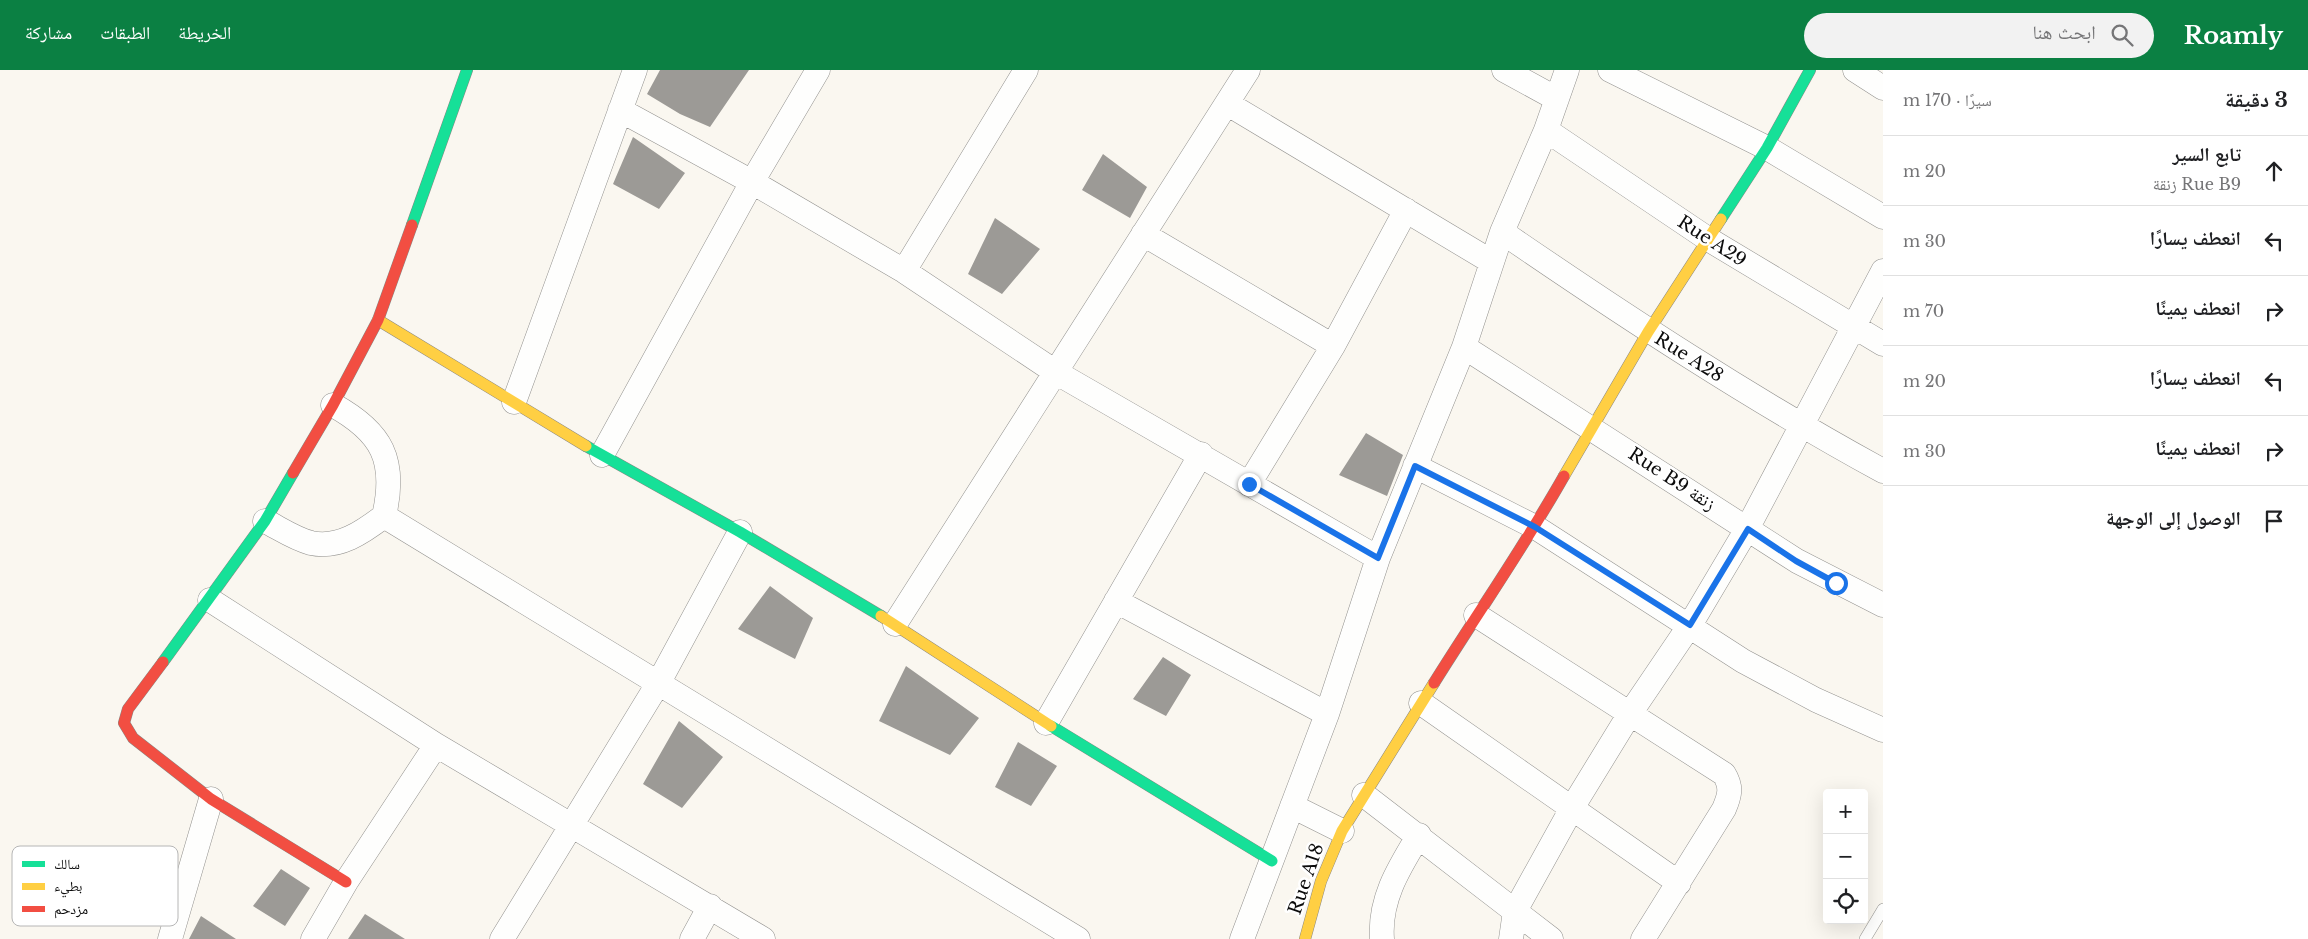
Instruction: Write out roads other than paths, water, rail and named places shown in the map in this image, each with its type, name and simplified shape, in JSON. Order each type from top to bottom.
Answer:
[{"type":"street","points":[[346,882],[211,799],[133,738],[124,724],[128,710],[210,600],[265,521],[333,404],[378,320],[467,70]]},
{"type":"street","points":[[514,402],[635,70]]},
{"type":"street","points":[[602,455],[752,182],[818,70]]},
{"type":"street","points":[[904,271],[1026,70]]},
{"type":"street","points":[[895,624],[1057,373],[1142,234],[1228,104],[1248,70]]},
{"type":"street","points":[[1504,70],[1557,98]]},
{"type":"street","points":[[1242,939],[1327,714],[1378,558],[1464,347],[1502,232],[1546,130],[1567,70]]},
{"type":"street","points":[[1610,70],[1767,148],[1883,217]]},
{"type":"street","name":"Rue A18","points":[[1305,939],[1321,881],[1342,831],[1476,615],[1535,527],[1648,332],[1767,148],[1810,70]]},
{"type":"street","points":[[1855,70],[1883,88]]},
{"type":"street","points":[[1228,104],[1492,262]]},
{"type":"street","points":[[620,110],[752,182],[904,271],[1057,373],[1201,454],[1249,484],[1378,558]]},
{"type":"street","name":"Rue A29","points":[[1546,130],[1708,239],[1883,344]]},
{"type":"street","points":[[1249,484],[1333,346],[1406,210]]},
{"type":"street","name":"Rue A28","points":[[1502,232],[1648,332],[1803,427],[1883,471]]},
{"type":"street","points":[[1142,234],[1333,346]]},
{"type":"street","points":[[1511,939],[1515,912],[1572,808],[1629,715],[1690,625],[1748,529],[1883,271]]},
{"type":"street","points":[[378,320],[602,455],[740,532],[895,624],[1046,723],[1272,861]]},
{"type":"street","name":"Rue B9 زنقة","points":[[1464,347],[1796,561],[1883,605]]},
{"type":"street","points":[[265,521],[311,543],[337,543],[356,536],[384,516],[389,493],[386,463],[378,439],[356,417],[333,404]]},
{"type":"street","points":[[1046,723],[1201,454]]},
{"type":"street","points":[[1415,466],[1535,527],[1778,681],[1816,700],[1882,725]]},
{"type":"street","points":[[384,516],[1078,939]]},
{"type":"street","points":[[502,939],[659,682],[740,532]]},
{"type":"street","points":[[210,600],[436,744],[763,939]]},
{"type":"street","points":[[1116,601],[1327,714]]},
{"type":"street","points":[[1476,615],[1629,715],[1724,774],[1730,784],[1730,796],[1724,809],[1643,939]]},
{"type":"street","points":[[1421,703],[1679,883]]},
{"type":"street","points":[[313,939],[346,882],[436,744]]},
{"type":"street","points":[[1364,795],[1419,835],[1551,939]]},
{"type":"street","points":[[178,912],[211,799]]},
{"type":"street","points":[[1292,806],[1342,831]]},
{"type":"street","points":[[1382,939],[1382,919],[1394,875],[1419,835]]},
{"type":"street","points":[[692,939],[710,906]]},
{"type":"street","points":[[170,939],[174,926]]},
{"type":"lane","points":[[1865,939],[1883,909]]}]
